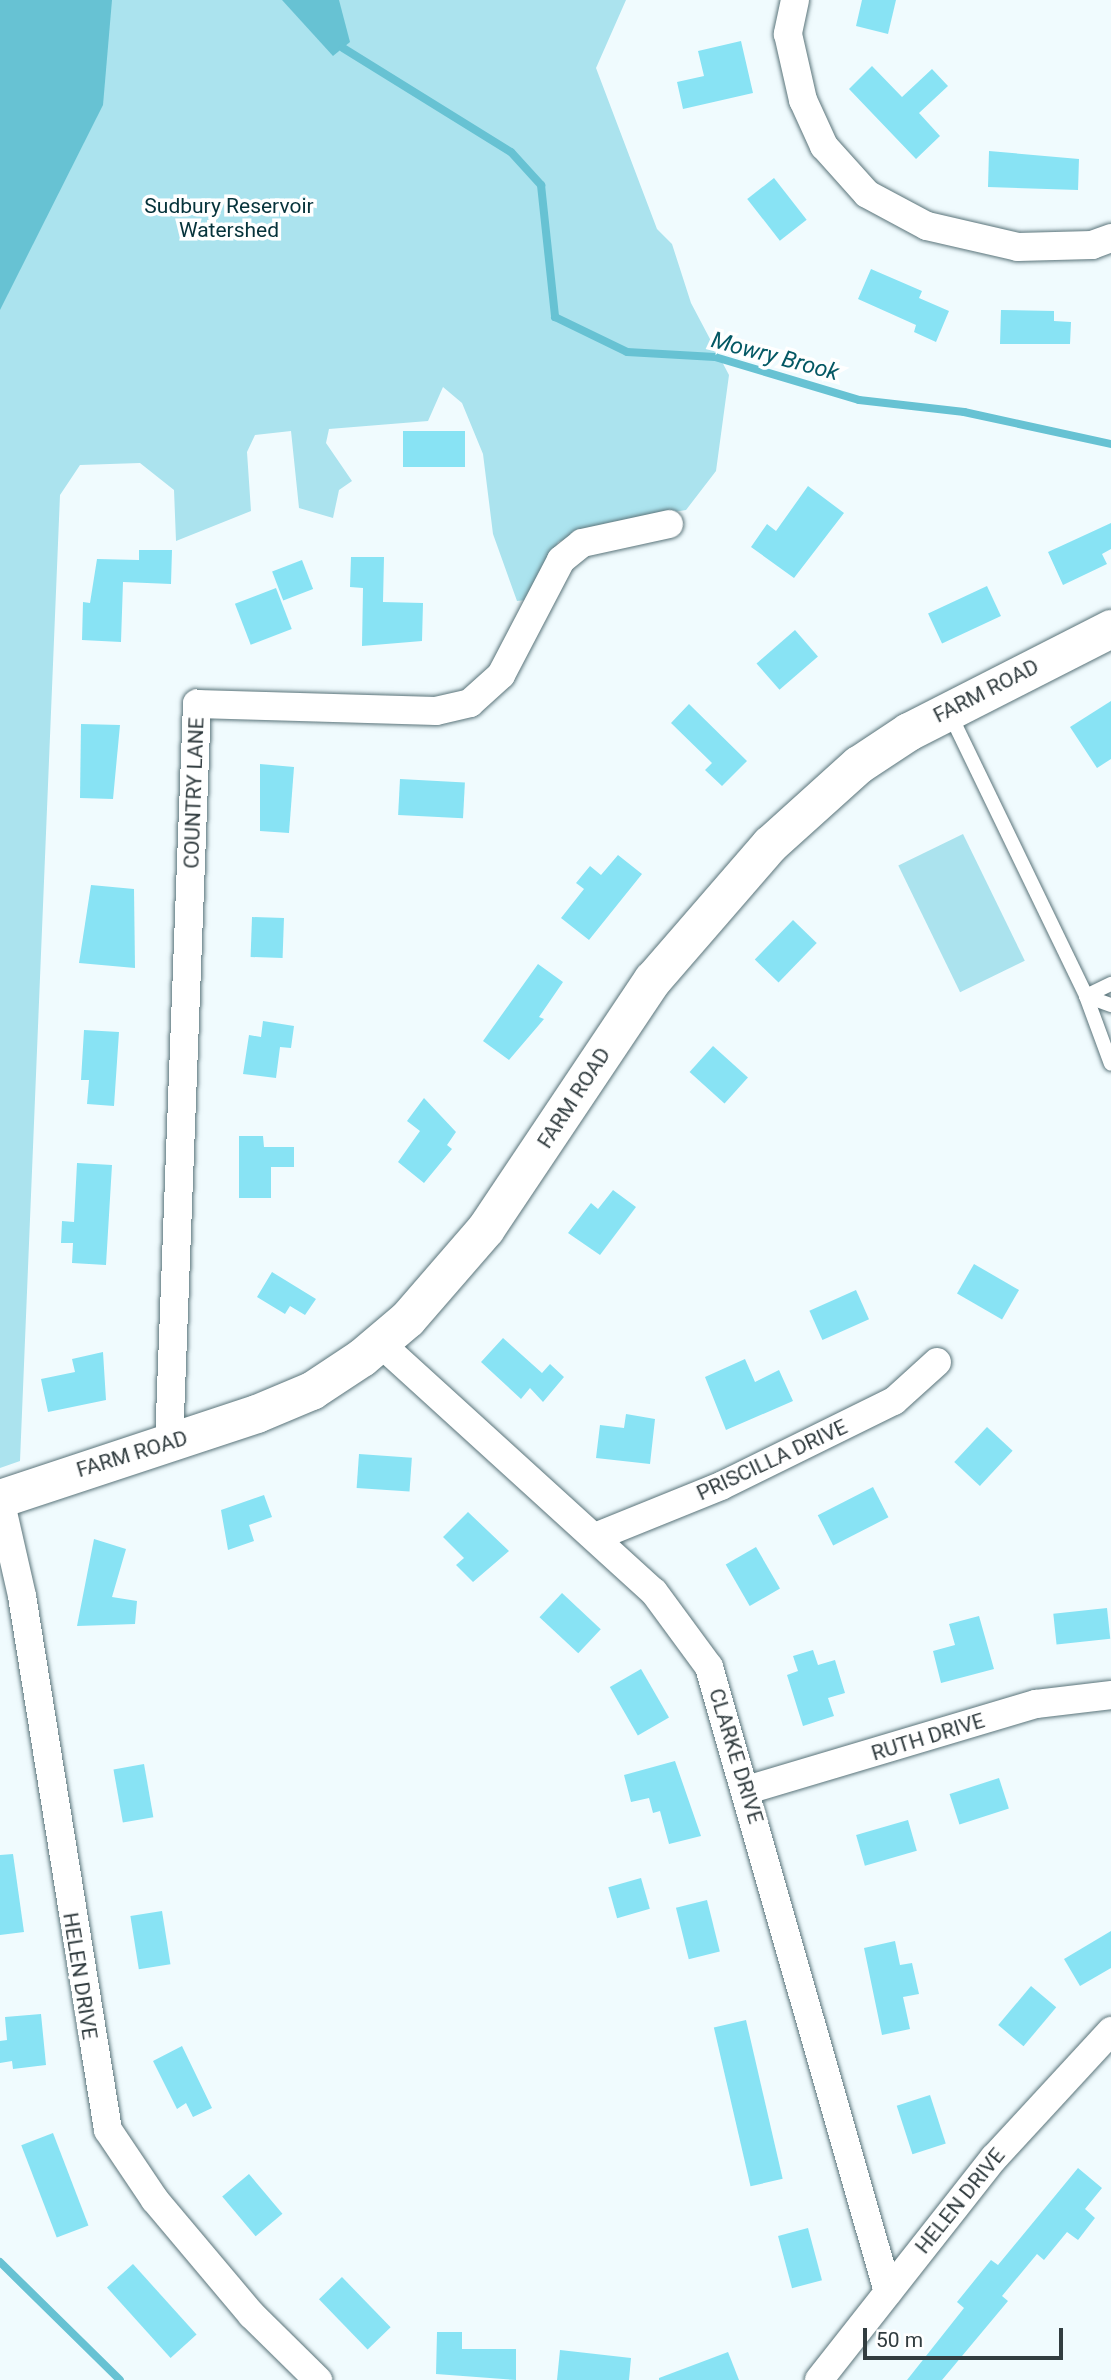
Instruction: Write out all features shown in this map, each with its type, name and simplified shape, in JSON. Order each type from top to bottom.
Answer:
[{"type":"street","points":[[795,0],[788,34],[803,100],[824,146],[867,194],[927,226],[1018,247],[1092,245],[1111,238]]},
{"type":"street","name":"COUNTRY LANE","points":[[169,1443],[197,704],[436,711],[470,703],[501,675],[561,560],[582,543],[669,524]]},
{"type":"street","name":"FARM ROAD","points":[[0,1499],[169,1443],[312,1391],[380,1343],[486,1229],[653,981],[729,888],[859,765],[948,711],[1111,629]]},
{"type":"street","name":"CLARKE DRIVE","points":[[380,1343],[654,1592],[709,1667],[747,1790],[888,2292]]},
{"type":"street","name":"PRISCILLA DRIVE","points":[[595,1537],[721,1486],[894,1401],[937,1362]]},
{"type":"street","name":"HELEN DRIVE","points":[[0,1499],[22,1596],[108,2130],[164,2210],[252,2315],[318,2380]]},
{"type":"street","name":"RUTH DRIVE","points":[[747,1790],[1036,1704],[1111,1695]]},
{"type":"street","name":"HELEN DRIVE","points":[[819,2380],[994,2158],[1111,2031]]},
{"type":"lane","points":[[948,711],[1087,996],[1111,1064]]},
{"type":"lane","points":[[1087,996],[1111,984]]},
{"type":"lane","points":[[1087,996],[1111,1005]]},
{"type":"green space","name":"Sudbury Reservoir Watershed","points":[[0,0],[626,0],[596,68],[657,229],[672,244],[691,303],[729,375],[716,471],[686,510],[606,523],[558,542],[535,599],[517,601],[493,534],[483,454],[462,403],[443,387],[428,421],[329,429],[326,443],[352,481],[339,490],[333,518],[299,508],[291,431],[255,435],[247,452],[251,511],[176,541],[174,490],[140,463],[80,465],[60,495],[20,1461],[0,1468]]},
{"type":"green space","points":[[963,834],[1025,961],[960,992],[898,866]]},
{"type":"shaded area","points":[[0,0],[112,0],[103,105],[0,310]]},
{"type":"shaded area","points":[[282,0],[339,0],[350,42],[333,56]]},
{"type":"building","points":[[862,0],[896,0],[888,34],[856,26]]},
{"type":"building","points":[[741,41],[753,93],[683,109],[677,82],[704,76],[698,51]]},
{"type":"building","points":[[872,66],[902,97],[932,69],[948,86],[919,113],[940,136],[916,159],[849,89]]},
{"type":"building","points":[[989,151],[1079,159],[1078,190],[988,187]]},
{"type":"building","points":[[774,178],[807,220],[780,241],[747,199]]},
{"type":"building","points":[[871,269],[922,291],[919,298],[949,311],[936,342],[914,332],[916,325],[858,299]]},
{"type":"building","points":[[1001,310],[1054,311],[1054,321],[1071,322],[1070,344],[1000,344]]},
{"type":"building","points":[[403,431],[465,431],[465,467],[403,467]]},
{"type":"building","points":[[808,486],[844,513],[794,578],[751,547],[767,524],[776,531]]},
{"type":"building","points":[[1111,523],[1111,549],[1102,554],[1107,564],[1063,585],[1048,552]]},
{"type":"building","points":[[139,550],[172,550],[171,584],[123,582],[121,642],[82,640],[83,602],[90,603],[97,559],[139,560]]},
{"type":"building","points":[[351,557],[384,557],[383,602],[423,603],[422,641],[362,646],[363,588],[350,587]]},
{"type":"building","points":[[302,560],[313,589],[283,600],[272,571]]},
{"type":"building","points":[[987,586],[1001,616],[942,643],[928,613]]},
{"type":"building","points":[[276,588],[292,629],[251,645],[235,604]]},
{"type":"building","points":[[795,630],[818,656],[779,690],[757,663]]},
{"type":"building","points":[[1111,701],[1111,759],[1097,768],[1070,727]]},
{"type":"building","points":[[689,704],[747,761],[722,786],[705,770],[712,763],[671,723]]},
{"type":"building","points":[[81,724],[120,725],[113,799],[80,798]]},
{"type":"building","points":[[260,764],[294,767],[289,833],[260,831]]},
{"type":"building","points":[[400,779],[465,782],[463,818],[398,815]]},
{"type":"building","points":[[618,855],[642,874],[589,940],[561,918],[584,889],[576,883],[590,866],[601,875]]},
{"type":"building","points":[[91,885],[134,889],[135,968],[79,963]]},
{"type":"building","points":[[252,917],[284,918],[283,958],[251,957]]},
{"type":"building","points":[[793,920],[817,943],[779,982],[755,960]]},
{"type":"building","points":[[538,964],[563,982],[539,1017],[544,1019],[509,1060],[483,1041]]},
{"type":"building","points":[[263,1021],[294,1026],[291,1048],[280,1047],[276,1078],[243,1074],[249,1035],[261,1037]]},
{"type":"building","points":[[84,1030],[119,1032],[114,1106],[87,1104],[89,1080],[81,1080]]},
{"type":"building","points":[[713,1046],[748,1077],[725,1103],[690,1072]]},
{"type":"building","points":[[424,1098],[456,1132],[447,1145],[452,1149],[424,1183],[398,1162],[420,1131],[407,1121]]},
{"type":"building","points":[[239,1136],[263,1136],[264,1147],[294,1147],[294,1167],[271,1167],[271,1198],[239,1198]]},
{"type":"building","points":[[77,1163],[112,1165],[106,1265],[72,1263],[73,1243],[61,1243],[62,1221],[74,1222]]},
{"type":"building","points":[[613,1190],[636,1207],[600,1255],[568,1233],[591,1203],[598,1209]]},
{"type":"building","points":[[974,1264],[1019,1290],[1002,1319],[957,1293]]},
{"type":"building","points":[[272,1272],[316,1299],[305,1315],[290,1306],[285,1314],[257,1297]]},
{"type":"building","points":[[856,1290],[869,1319],[822,1340],[809,1311]]},
{"type":"building","points":[[503,1338],[542,1373],[550,1364],[564,1377],[543,1402],[530,1388],[521,1399],[481,1362]]},
{"type":"building","points":[[103,1352],[106,1400],[48,1412],[41,1379],[75,1372],[72,1359]]},
{"type":"building","points":[[745,1359],[755,1382],[779,1370],[793,1401],[726,1430],[705,1377]]},
{"type":"building","points":[[626,1414],[655,1419],[650,1464],[596,1458],[600,1425],[624,1428]]},
{"type":"building","points":[[987,1427],[1013,1451],[980,1486],[954,1462]]},
{"type":"building","points":[[359,1454],[412,1458],[409,1492],[357,1488]]},
{"type":"building","points":[[873,1487],[888,1517],[833,1545],[818,1515]]},
{"type":"building","points":[[264,1495],[272,1517],[249,1525],[254,1541],[228,1550],[221,1510]]},
{"type":"building","points":[[468,1512],[509,1551],[473,1582],[456,1565],[464,1558],[443,1537]]},
{"type":"building","points":[[94,1539],[126,1549],[112,1597],[137,1601],[135,1624],[77,1626]]},
{"type":"building","points":[[756,1547],[780,1589],[750,1606],[726,1564]]},
{"type":"building","points":[[562,1593],[601,1629],[578,1653],[539,1617]]},
{"type":"building","points":[[1107,1608],[1110,1639],[1057,1644],[1053,1614]]},
{"type":"building","points":[[979,1616],[994,1669],[941,1683],[933,1651],[955,1645],[949,1624]]},
{"type":"building","points":[[813,1650],[818,1665],[835,1660],[845,1693],[828,1698],[834,1716],[803,1726],[787,1675],[798,1671],[793,1656]]},
{"type":"building","points":[[641,1669],[669,1717],[638,1735],[610,1687]]},
{"type":"building","points":[[675,1761],[701,1836],[669,1844],[660,1811],[653,1813],[649,1798],[631,1802],[624,1775]]},
{"type":"building","points":[[144,1764],[153,1817],[123,1823],[113,1769]]},
{"type":"building","points":[[999,1778],[1009,1808],[959,1825],[950,1794]]},
{"type":"building","points":[[908,1820],[917,1851],[865,1866],[856,1835]]},
{"type":"building","points":[[13,1854],[24,1932],[0,1935],[0,1855]]},
{"type":"building","points":[[641,1878],[650,1909],[617,1918],[608,1887]]},
{"type":"building","points":[[707,1900],[720,1951],[689,1959],[676,1908]]},
{"type":"building","points":[[162,1911],[170,1964],[139,1969],[130,1916]]},
{"type":"building","points":[[1111,1931],[1111,1968],[1080,1986],[1064,1959]]},
{"type":"building","points":[[895,1941],[900,1965],[912,1963],[919,1994],[903,1997],[910,2029],[882,2035],[864,1948]]},
{"type":"building","points":[[1031,1986],[1056,2007],[1023,2046],[998,2025]]},
{"type":"building","points":[[41,2014],[46,2065],[13,2069],[12,2061],[0,2063],[0,2041],[7,2040],[5,2017]]},
{"type":"building","points":[[746,2020],[783,2179],[751,2186],[714,2027]]},
{"type":"building","points":[[182,2046],[212,2108],[193,2117],[186,2103],[177,2109],[153,2061]]},
{"type":"building","points":[[930,2095],[946,2144],[912,2154],[897,2106]]},
{"type":"building","points":[[53,2133],[88,2225],[57,2238],[21,2145]]},
{"type":"building","points":[[1078,2168],[1102,2188],[1085,2209],[1095,2218],[1078,2240],[1067,2232],[1044,2260],[1037,2254],[1002,2296],[1008,2301],[942,2380],[907,2380],[964,2308],[957,2302],[991,2260],[998,2265]]},
{"type":"building","points":[[249,2174],[282,2214],[256,2236],[222,2196]]},
{"type":"building","points":[[808,2228],[822,2280],[792,2288],[778,2236]]},
{"type":"building","points":[[133,2264],[197,2335],[171,2358],[107,2287]]},
{"type":"building","points":[[342,2277],[391,2327],[368,2350],[319,2299]]},
{"type":"building","points":[[437,2332],[462,2332],[462,2349],[516,2349],[516,2380],[436,2374]]},
{"type":"building","points":[[560,2350],[631,2358],[629,2380],[557,2380]]},
{"type":"building","points":[[728,2352],[739,2380],[659,2380],[659,2378]]},
{"type":"waterway","name":"Mowry Brook","points":[[343,48],[511,152],[541,185],[555,317],[627,352],[715,357],[859,400],[964,412],[1111,444]]},
{"type":"waterway","points":[[0,2262],[120,2380]]}]
